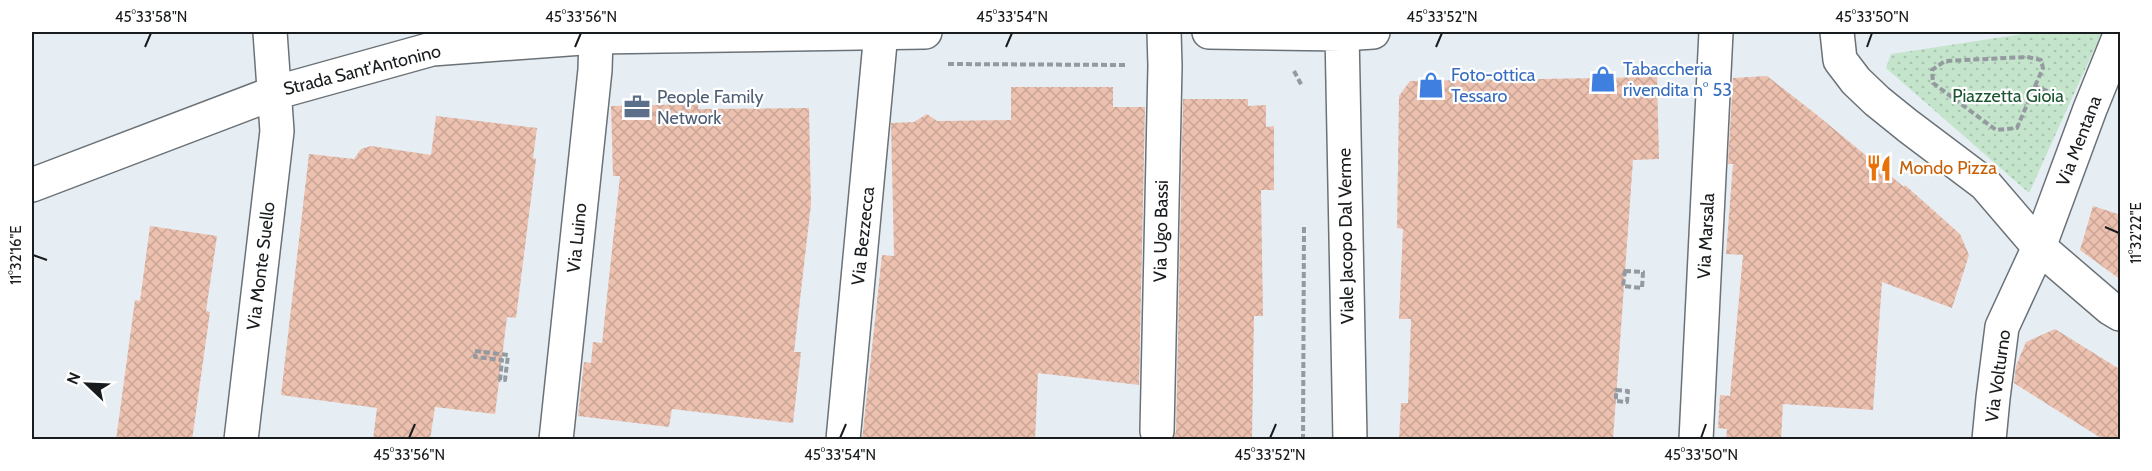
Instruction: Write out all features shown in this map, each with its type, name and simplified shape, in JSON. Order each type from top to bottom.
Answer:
[{"type":"street","name":"Via Monte Suello","points":[[241,440],[277,131],[270,32]]},
{"type":"street","name":"Via Bezzecca","points":[[843,440],[881,32]]},
{"type":"street","name":"Strada Sant'Antonino","points":[[32,184],[274,93],[432,50],[596,36],[925,32]]},
{"type":"street","name":"Via Ugo Bassi","points":[[1157,430],[1164,32]]},
{"type":"street","points":[[1209,32],[1352,32]]},
{"type":"street","name":"Viale Jacopo Dal Verme","points":[[1350,440],[1352,32]]},
{"type":"street","name":"Via Marsala","points":[[1696,440],[1716,32]]},
{"type":"street","points":[[1837,32],[1840,60],[1856,81],[1908,126],[1985,184],[2039,247],[2110,308],[2121,314]]},
{"type":"street","name":"Via Mentana","points":[[2039,247],[2090,109],[2121,35]]},
{"type":"street","name":"Via Luino","points":[[556,440],[595,70],[596,36]]},
{"type":"street","name":"Via Volturno","points":[[1989,440],[1992,398],[2002,327],[2039,247]]},
{"type":"path","points":[[1265,33],[1265,69],[1293,69],[1304,89]]},
{"type":"path","points":[[2027,57],[2041,60],[2043,68],[2035,86],[2017,128],[1996,130],[1933,83],[1932,70],[1945,61],[2027,57]]},
{"type":"path","points":[[939,64],[1165,66]]},
{"type":"path","points":[[2035,86],[2090,109]]},
{"type":"path","points":[[1304,218],[1304,440]]},
{"type":"path","points":[[1625,271],[1643,272],[1642,288],[1623,286],[1625,271]]},
{"type":"path","points":[[476,351],[508,355],[506,380],[500,380],[502,360],[475,357],[476,351]]},
{"type":"green space","name":"Piazzetta Gioia","points":[[2036,32],[2102,32],[2029,193],[1886,68],[1891,54]]},
{"type":"building","points":[[1767,76],[1904,187],[1905,185],[1960,234],[1969,255],[1952,308],[1882,282],[1873,410],[1783,404],[1781,440],[1726,440],[1727,429],[1718,428],[1720,395],[1730,396],[1743,255],[1726,254],[1733,164],[1728,164],[1733,78]]},
{"type":"building","points":[[1657,77],[1659,159],[1633,160],[1613,440],[1399,440],[1401,403],[1408,403],[1411,319],[1399,319],[1403,229],[1397,228],[1399,96],[1410,81]]},
{"type":"building","points":[[1011,87],[1113,87],[1113,107],[1145,107],[1139,385],[1038,373],[1035,440],[862,440],[882,255],[894,256],[891,123],[914,122],[927,114],[937,121],[1011,120]]},
{"type":"building","points":[[1183,99],[1248,99],[1248,106],[1266,105],[1266,127],[1274,126],[1274,190],[1261,190],[1263,316],[1254,316],[1252,440],[1174,438],[1176,431]]},
{"type":"building","points":[[698,104],[698,109],[809,108],[811,204],[794,352],[801,352],[793,423],[672,409],[669,427],[578,416],[584,362],[591,363],[593,342],[602,343],[620,176],[613,176],[611,106]]},
{"type":"building","points":[[436,116],[537,128],[533,158],[536,159],[516,318],[507,317],[495,414],[435,407],[430,440],[373,440],[377,408],[281,395],[309,154],[354,159],[361,149],[371,146],[431,155]]},
{"type":"building","points":[[2093,206],[2121,215],[2121,280],[2080,250]]},
{"type":"building","points":[[150,226],[217,236],[206,311],[210,312],[192,440],[116,440],[135,300],[140,301]]},
{"type":"building","points":[[2055,329],[2121,370],[2121,440],[2104,440],[2014,383],[2016,366],[2026,342]]},
{"type":"place","name":"Tabaccheria rivendita n° 53","points":[[1603,79]]},
{"type":"place","name":"Foto-ottica Tessaro","points":[[1431,85]]},
{"type":"place","name":"People Family Network","points":[[637,107]]},
{"type":"place","name":"Mondo Pizza","points":[[1879,168]]}]
